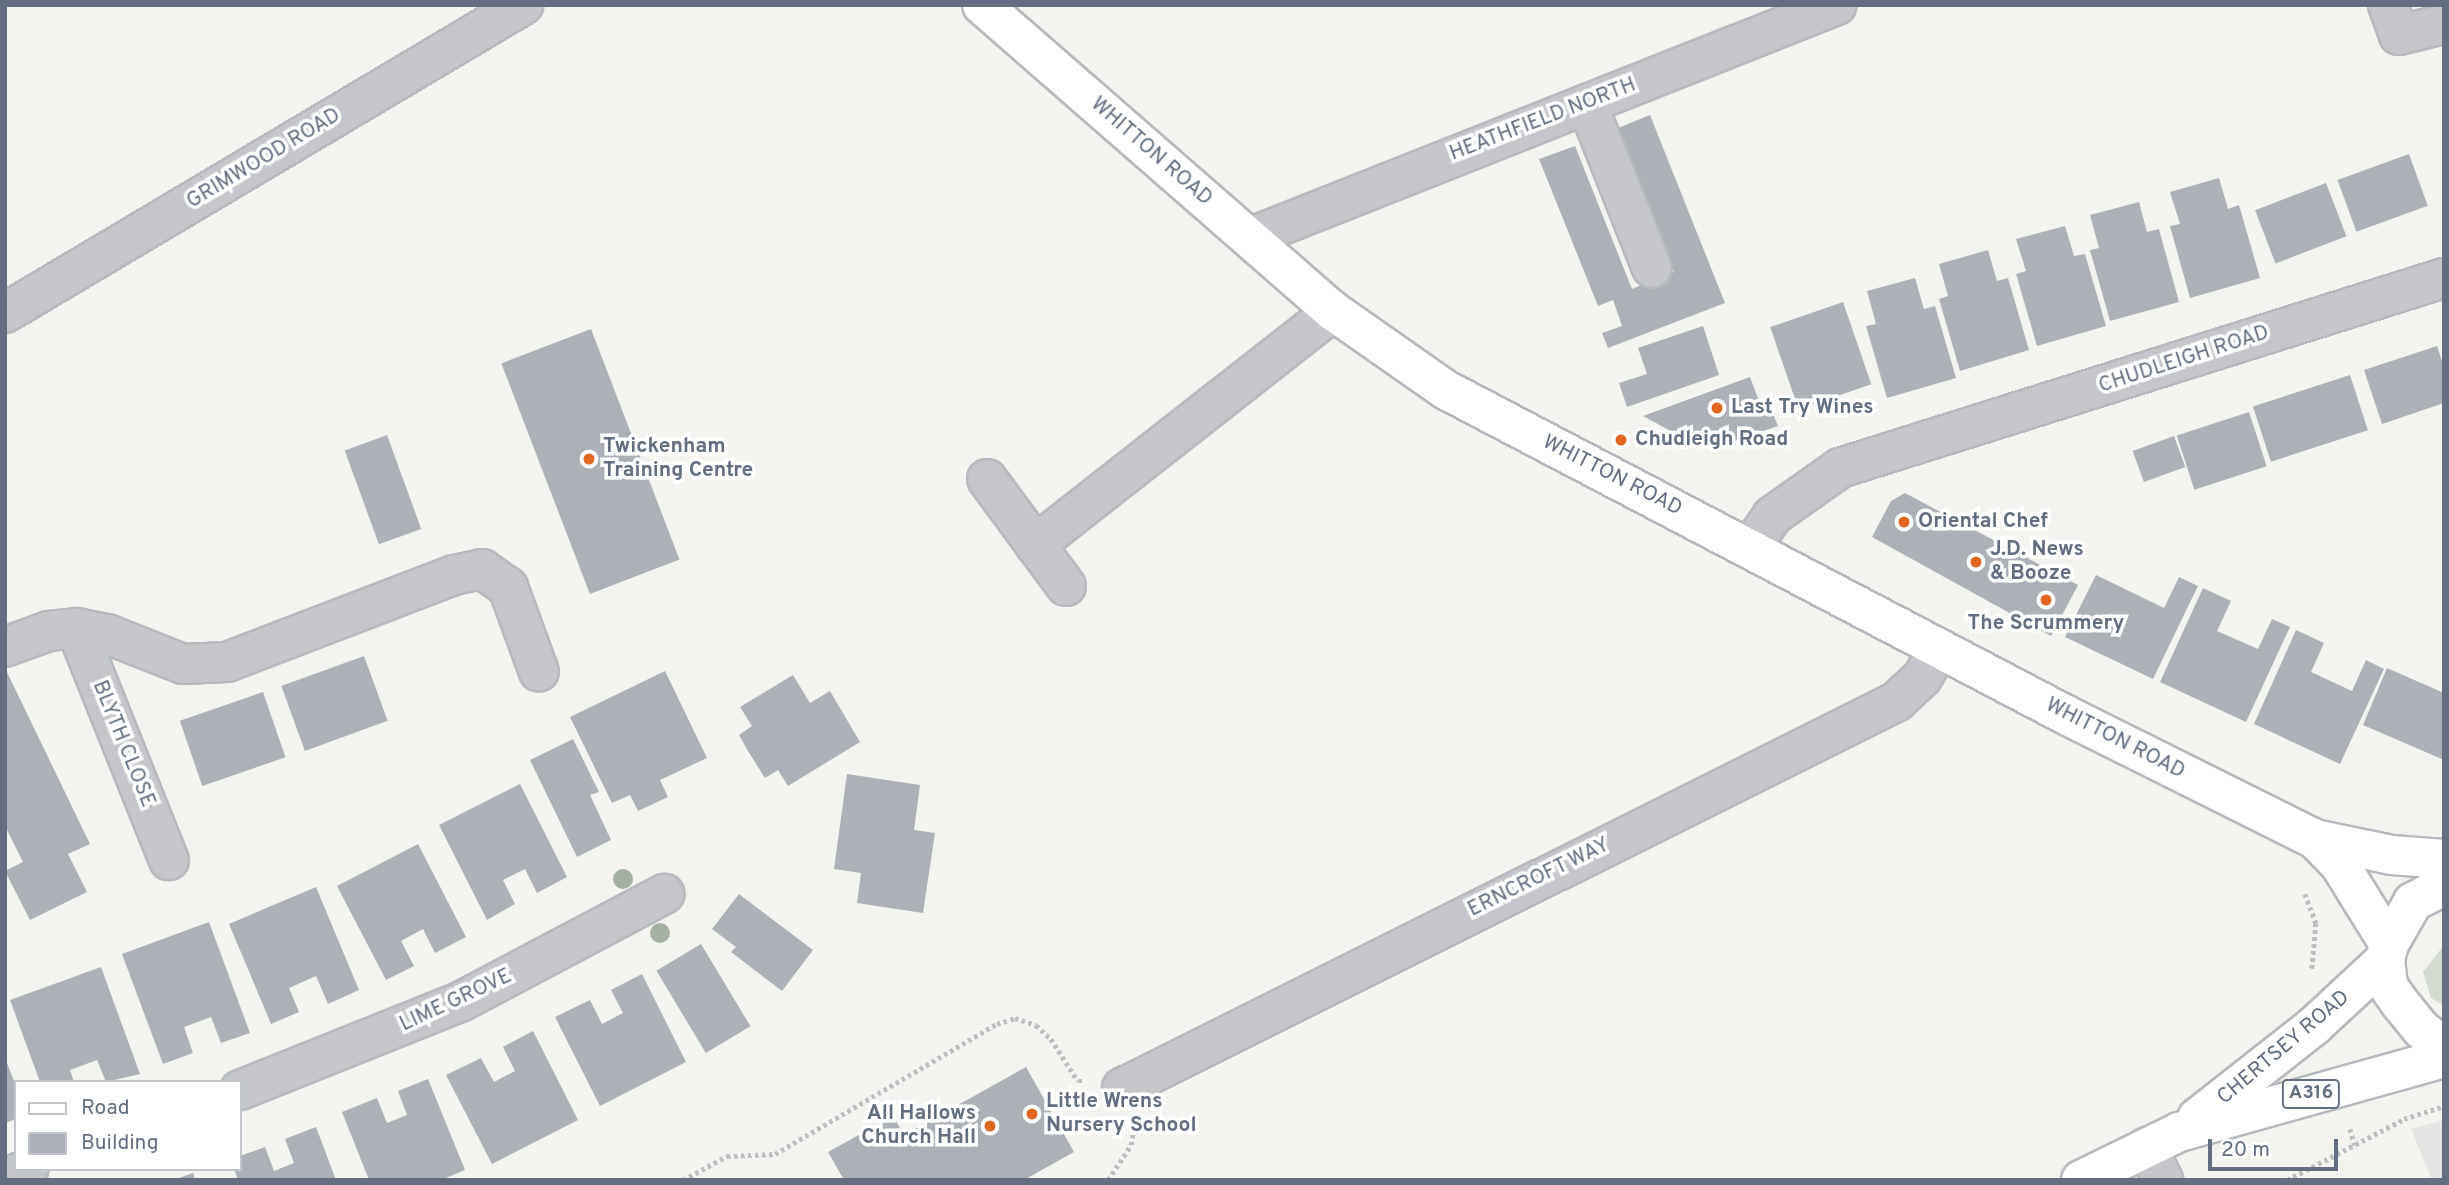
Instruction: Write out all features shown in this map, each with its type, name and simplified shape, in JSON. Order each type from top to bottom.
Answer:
[{"type":"main road","name":"WHITTON ROAD","points":[[982,5],[1333,311],[1446,390],[1939,649],[2315,839],[2392,855],[2444,859]]},
{"type":"main road","name":"WHITTON ROAD","points":[[2315,839],[2340,865],[2387,952],[2388,986],[2421,1029],[2444,1047]]},
{"type":"main road","name":"CHERTSEY ROAD","points":[[2163,1153],[2314,1027],[2387,952],[2413,902],[2444,886]]},
{"type":"main road","name":"CHERTSEY ROAD","points":[[2081,1180],[2444,1058]]},
{"type":"street","name":"GRIMWOOD ROAD","points":[[5,313],[523,5]]},
{"type":"street","name":"HEATHFIELD NORTH","points":[[1249,238],[1837,5]]},
{"type":"street","points":[[2388,5],[2399,35],[2444,24]]},
{"type":"street","points":[[1587,104],[1652,268]]},
{"type":"street","name":"CHUDLEIGH ROAD","points":[[1750,548],[1772,516],[1840,468],[2444,278]]},
{"type":"street","points":[[1035,545],[1333,311]]},
{"type":"street","points":[[987,479],[1066,586]]},
{"type":"street","points":[[5,647],[49,631],[76,628],[107,634],[183,664],[227,662],[399,599],[454,575],[482,569],[508,587],[539,672]]},
{"type":"street","name":"BLYTH CLOSE","points":[[76,628],[169,860]]},
{"type":"street","name":"ERNCROFT WAY","points":[[1122,1088],[1896,702],[1922,678],[1939,649]]},
{"type":"street","name":"LIME GROVE","points":[[242,1089],[462,1001],[664,894]]},
{"type":"street","points":[[5,1178],[23,1171]]},
{"type":"path","points":[[2299,881],[2315,923],[2311,974],[2318,981]]},
{"type":"path","points":[[683,1180],[727,1156],[775,1154],[997,1024],[1015,1018],[1036,1025],[1051,1039],[1078,1081],[1122,1088],[1137,1114],[1131,1145],[1108,1180]]},
{"type":"path","points":[[2287,1180],[2404,1119],[2444,1106]]},
{"type":"shaded area","points":[[2444,945],[2444,1006],[2431,998],[2423,972]]},
{"type":"shaded area","points":[[2444,1120],[2444,1180],[2432,1180],[2411,1129]]},
{"type":"building","points":[[1650,115],[1725,303],[1608,348],[1602,333],[1622,326],[1613,300],[1598,306],[1539,159],[1575,146],[1632,289],[1674,272],[1618,128]]},
{"type":"building","points":[[2409,154],[2428,206],[2356,232],[2338,180]]},
{"type":"building","points":[[2219,178],[2228,209],[2239,205],[2260,278],[2190,298],[2170,226],[2180,224],[2170,192]]},
{"type":"building","points":[[2326,183],[2346,236],[2275,263],[2255,210]]},
{"type":"building","points":[[2139,202],[2147,232],[2159,229],[2179,302],[2110,321],[2090,250],[2099,248],[2090,215]]},
{"type":"building","points":[[2065,226],[2074,256],[2085,254],[2106,326],[2037,346],[2016,274],[2026,271],[2016,239]]},
{"type":"building","points":[[1988,250],[1997,281],[2008,278],[2029,350],[1960,371],[1939,299],[1948,296],[1939,264]]},
{"type":"building","points":[[1915,278],[1924,309],[1935,306],[1956,378],[1887,398],[1866,326],[1876,324],[1867,291]]},
{"type":"building","points":[[1843,302],[1871,384],[1799,409],[1770,327]]},
{"type":"building","points":[[1703,326],[1719,375],[1627,407],[1619,383],[1647,374],[1638,348]]},
{"type":"building","name":"Twickenham Training Centre","points":[[591,329],[680,560],[590,594],[501,363]]},
{"type":"building","points":[[2437,346],[2444,367],[2444,403],[2382,424],[2364,370]]},
{"type":"building","points":[[2350,375],[2368,430],[2271,462],[2253,407]]},
{"type":"building","name":"Last Try Wines","points":[[1750,377],[1759,401],[1767,399],[1778,426],[1736,440],[1729,447],[1689,441],[1643,416]]},
{"type":"building","points":[[2249,412],[2267,466],[2194,490],[2177,435]]},
{"type":"building","points":[[387,435],[421,529],[379,544],[345,450]]},
{"type":"building","points":[[2174,436],[2185,467],[2144,482],[2133,451]]},
{"type":"building","points":[[1905,493],[2078,585],[2051,636],[1872,537],[1891,501]]},
{"type":"building","points":[[2096,575],[2164,608],[2179,577],[2198,586],[2153,679],[2065,637]]},
{"type":"building","points":[[2203,588],[2231,601],[2217,631],[2258,649],[2272,619],[2290,627],[2246,722],[2160,682]]},
{"type":"building","points":[[2296,630],[2324,643],[2311,672],[2352,691],[2366,660],[2384,669],[2340,764],[2254,724]]},
{"type":"building","points":[[364,656],[388,721],[305,751],[281,686]]},
{"type":"building","points":[[5,668],[90,844],[68,854],[87,892],[30,920],[5,871],[23,862],[5,826]]},
{"type":"building","points":[[2387,668],[2444,693],[2444,760],[2363,725]]},
{"type":"building","points":[[665,671],[707,758],[660,780],[668,797],[638,811],[630,795],[612,803],[570,717]]},
{"type":"building","points":[[793,675],[810,703],[830,691],[860,742],[788,786],[778,770],[765,778],[748,751],[739,735],[752,726],[740,707]]},
{"type":"building","points":[[263,692],[285,757],[202,786],[180,721]]},
{"type":"building","points":[[573,739],[599,792],[590,795],[611,840],[577,857],[530,760]]},
{"type":"building","points":[[847,774],[920,785],[914,830],[935,833],[923,913],[857,903],[861,873],[834,869]]},
{"type":"building","points":[[520,784],[567,877],[537,893],[525,869],[503,880],[515,904],[487,920],[439,825]]},
{"type":"building","points":[[418,844],[466,937],[435,953],[423,929],[401,941],[414,966],[386,980],[337,886]]},
{"type":"building","points":[[316,887],[359,990],[328,1004],[316,976],[289,988],[299,1012],[271,1024],[229,924]]},
{"type":"building","points":[[739,894],[813,950],[782,991],[731,952],[736,947],[712,929]]},
{"type":"building","points":[[209,922],[250,1033],[221,1043],[211,1017],[184,1027],[193,1053],[163,1064],[122,954]]},
{"type":"building","points":[[701,944],[750,1026],[706,1053],[656,971]]},
{"type":"building","points":[[101,967],[140,1074],[105,1080],[97,1060],[70,1070],[73,1080],[39,1080],[10,1000]]},
{"type":"building","points":[[642,974],[686,1062],[600,1106],[555,1017],[590,1000],[602,1024],[623,1013],[611,990]]},
{"type":"building","points":[[533,1031],[578,1120],[492,1164],[446,1075],[481,1058],[494,1082],[515,1071],[503,1047]]},
{"type":"building","points":[[5,1058],[14,1081],[14,1120],[5,1123]]},
{"type":"building","name":"All Hallows Church Hall","points":[[1026,1067],[1074,1152],[1024,1180],[844,1180],[828,1152],[893,1116],[904,1135]]},
{"type":"building","points":[[428,1079],[465,1170],[441,1180],[369,1180],[342,1112],[377,1098],[387,1123],[407,1115],[398,1091]]},
{"type":"building","points":[[316,1127],[336,1180],[238,1180],[235,1171],[242,1171],[242,1155],[265,1147],[274,1171],[294,1163],[285,1139]]},
{"type":"building","points":[[193,1173],[195,1180],[176,1180],[176,1179]]},
{"type":"place","name":"Last Try Wines","points":[[1717,408]]},
{"type":"place","name":"Chudleigh Road","points":[[1621,440]]},
{"type":"place","name":"Twickenham Training Centre","points":[[589,459]]},
{"type":"place","name":"Oriental Chef","points":[[1904,522]]},
{"type":"place","name":"J.D. News & Booze","points":[[1976,562]]},
{"type":"place","name":"The Scrummery","points":[[2046,600]]},
{"type":"place","name":"Little Wrens Nursery School","points":[[1032,1114]]},
{"type":"place","name":"All Hallows Church Hall","points":[[990,1126]]}]
